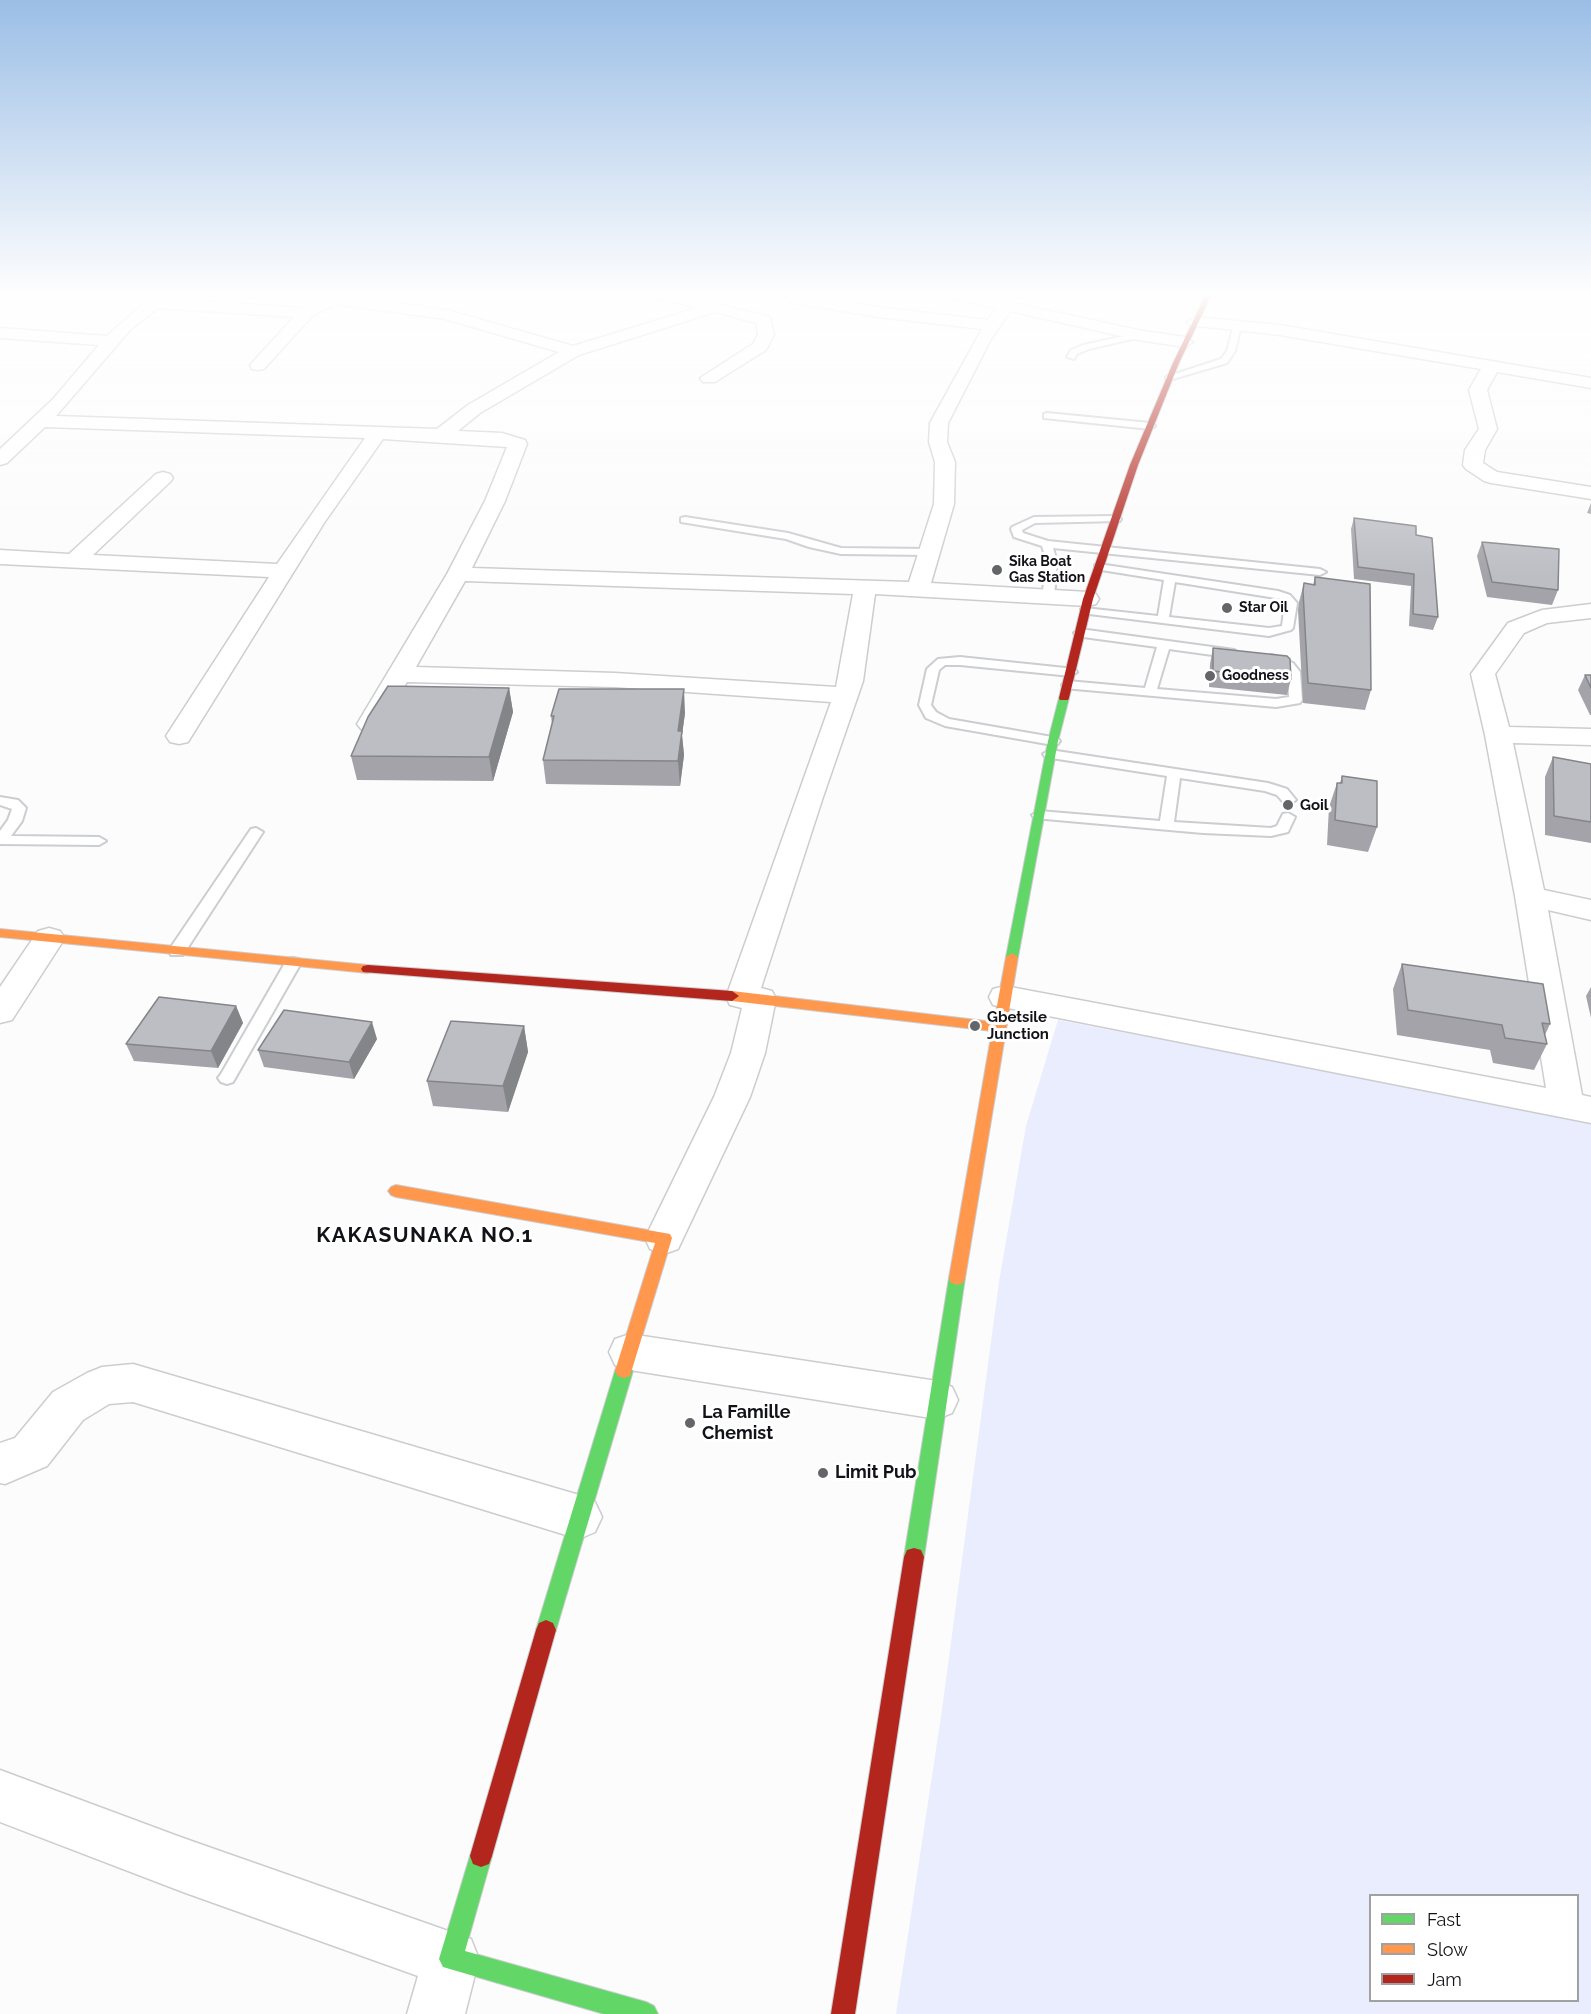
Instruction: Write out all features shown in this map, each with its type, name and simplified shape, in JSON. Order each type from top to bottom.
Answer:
[{"type":"main road","points":[[843,2014],[937,1400],[1002,1012],[1052,748],[1086,605],[1165,388]]},
{"type":"main road","points":[[0,933],[293,963],[751,998],[1002,1012]]},
{"type":"main road","points":[[396,1191],[664,1238],[579,1517],[451,1959],[646,2014]]},
{"type":"street","points":[[0,459],[42,421],[71,388]]},
{"type":"street","points":[[441,435],[474,409],[510,388]]},
{"type":"street","points":[[918,589],[944,504],[945,462],[938,442],[939,423],[958,388]]},
{"type":"street","points":[[1479,388],[1488,429],[1475,450],[1473,465],[1491,477],[1591,493]]},
{"type":"street","points":[[42,421],[441,435],[502,439],[518,444],[495,501],[458,574],[365,732]]},
{"type":"street","points":[[179,736],[283,571],[377,434]]},
{"type":"street","points":[[75,560],[163,478]]},
{"type":"street","points":[[0,556],[283,571]]},
{"type":"street","points":[[458,574],[918,589],[1048,597],[1086,605]]},
{"type":"street","points":[[664,1238],[732,1097],[748,1053],[751,998],[774,908],[809,797],[851,681],[865,588]]},
{"type":"street","points":[[1002,1012],[1579,1108],[1530,896],[1498,735],[1483,674],[1516,628],[1542,617],[1591,611]]},
{"type":"street","points":[[401,674],[615,680],[846,695]]},
{"type":"street","points":[[1498,735],[1591,737]]},
{"type":"street","points":[[1530,896],[1591,910]]},
{"type":"street","points":[[0,1012],[49,938]]},
{"type":"street","points":[[630,1352],[937,1400]]},
{"type":"street","points":[[0,1463],[5,1464],[31,1452],[68,1406],[102,1386],[133,1383],[579,1517]]},
{"type":"street","points":[[0,1796],[183,1865],[451,1959],[436,2014]]},
{"type":"lane","points":[[1047,416],[1150,426]]},
{"type":"lane","points":[[1116,519],[1034,520],[1016,529],[1017,535],[1047,544],[1320,572]]},
{"type":"lane","points":[[684,520],[788,536],[813,545],[841,551],[928,552]]},
{"type":"lane","points":[[1047,544],[1052,562],[1048,597]]},
{"type":"lane","points":[[1086,605],[1163,618],[1245,623],[1269,632],[1287,628],[1291,603],[1286,597],[1274,592],[1249,592],[1170,577],[1099,567]]},
{"type":"lane","points":[[1163,618],[1170,577]]},
{"type":"lane","points":[[1080,633],[1245,656],[1251,659],[1280,661],[1294,672],[1296,700],[1276,703],[1245,695],[1150,693],[960,661],[942,662],[933,669],[925,705],[931,716],[945,722],[1052,748],[1174,773],[1268,787],[1282,792],[1289,801]]},
{"type":"lane","points":[[1150,693],[1164,644]]},
{"type":"lane","points":[[1166,826],[1174,773]]},
{"type":"lane","points":[[0,801],[13,803],[19,808],[15,821],[0,840]]},
{"type":"lane","points":[[1039,815],[1271,832],[1283,829],[1288,817]]},
{"type":"lane","points":[[177,951],[256,832]]},
{"type":"lane","points":[[0,840],[99,841]]},
{"type":"lane","points":[[227,1078],[293,963]]},
{"type":"shaded area","points":[[1058,1020],[1591,1121],[1591,2014],[896,2014],[942,1710],[999,1282],[1026,1126]]},
{"type":"building","points":[[1354,518],[1416,526],[1416,535],[1432,538],[1438,617],[1413,614],[1414,574],[1358,567]]},
{"type":"building","points":[[1482,542],[1559,549],[1558,590],[1492,582]]},
{"type":"building","points":[[1315,577],[1370,584],[1371,690],[1308,683],[1303,591],[1304,583],[1315,585]]},
{"type":"building","points":[[1213,648],[1287,656],[1290,659],[1291,679],[1213,671]]},
{"type":"building","points":[[1585,675],[1591,675],[1591,688]]},
{"type":"building","points":[[388,686],[509,688],[489,757],[351,756],[368,717]]},
{"type":"building","points":[[559,689],[684,689],[678,731],[682,731],[678,761],[543,760],[554,716],[551,716]]},
{"type":"building","points":[[1553,757],[1591,764],[1591,822],[1554,816]]},
{"type":"building","points":[[1342,776],[1377,781],[1377,827],[1335,820],[1337,783],[1342,783]]},
{"type":"building","points":[[1402,964],[1543,984],[1550,1024],[1542,1023],[1547,1044],[1505,1038],[1502,1025],[1408,1010]]},
{"type":"building","points":[[159,997],[236,1006],[211,1051],[126,1044]]},
{"type":"building","points":[[284,1010],[372,1022],[349,1062],[258,1050]]},
{"type":"building","points":[[451,1021],[524,1026],[503,1086],[427,1081]]},
{"type":"traffic: fast","points":[[1012,957],[1053,741],[1064,698]]},
{"type":"traffic: fast","points":[[914,1557],[957,1278]]},
{"type":"traffic: fast","points":[[546,1630],[624,1371]]},
{"type":"traffic: fast","points":[[481,1856],[451,1959],[646,2014]]},
{"type":"traffic: slow","points":[[0,933],[368,969]]},
{"type":"traffic: slow","points":[[957,1278],[1012,957]]},
{"type":"traffic: slow","points":[[732,996],[999,1027]]},
{"type":"traffic: slow","points":[[396,1191],[664,1238],[624,1371]]},
{"type":"traffic: jam","points":[[1064,698],[1088,599],[1134,465],[1166,388]]},
{"type":"traffic: jam","points":[[368,969],[732,996]]},
{"type":"traffic: jam","points":[[843,2014],[914,1557]]},
{"type":"traffic: jam","points":[[481,1856],[546,1630]]},
{"type":"place","name":"Sika Boat Gas Station","points":[[997,570]]},
{"type":"place","name":"Star Oil","points":[[1227,608]]},
{"type":"place","name":"Goodness","points":[[1210,676]]},
{"type":"place","name":"Goil","points":[[1288,805]]},
{"type":"place","name":"Gbetsile Junction","points":[[975,1026]]},
{"type":"place","name":"La Famille Chemist","points":[[690,1423]]},
{"type":"place","name":"Limit Pub","points":[[823,1473]]},
{"type":"district","name":"KAKASUNAKA NO.1","points":[[425,1236]]}]
